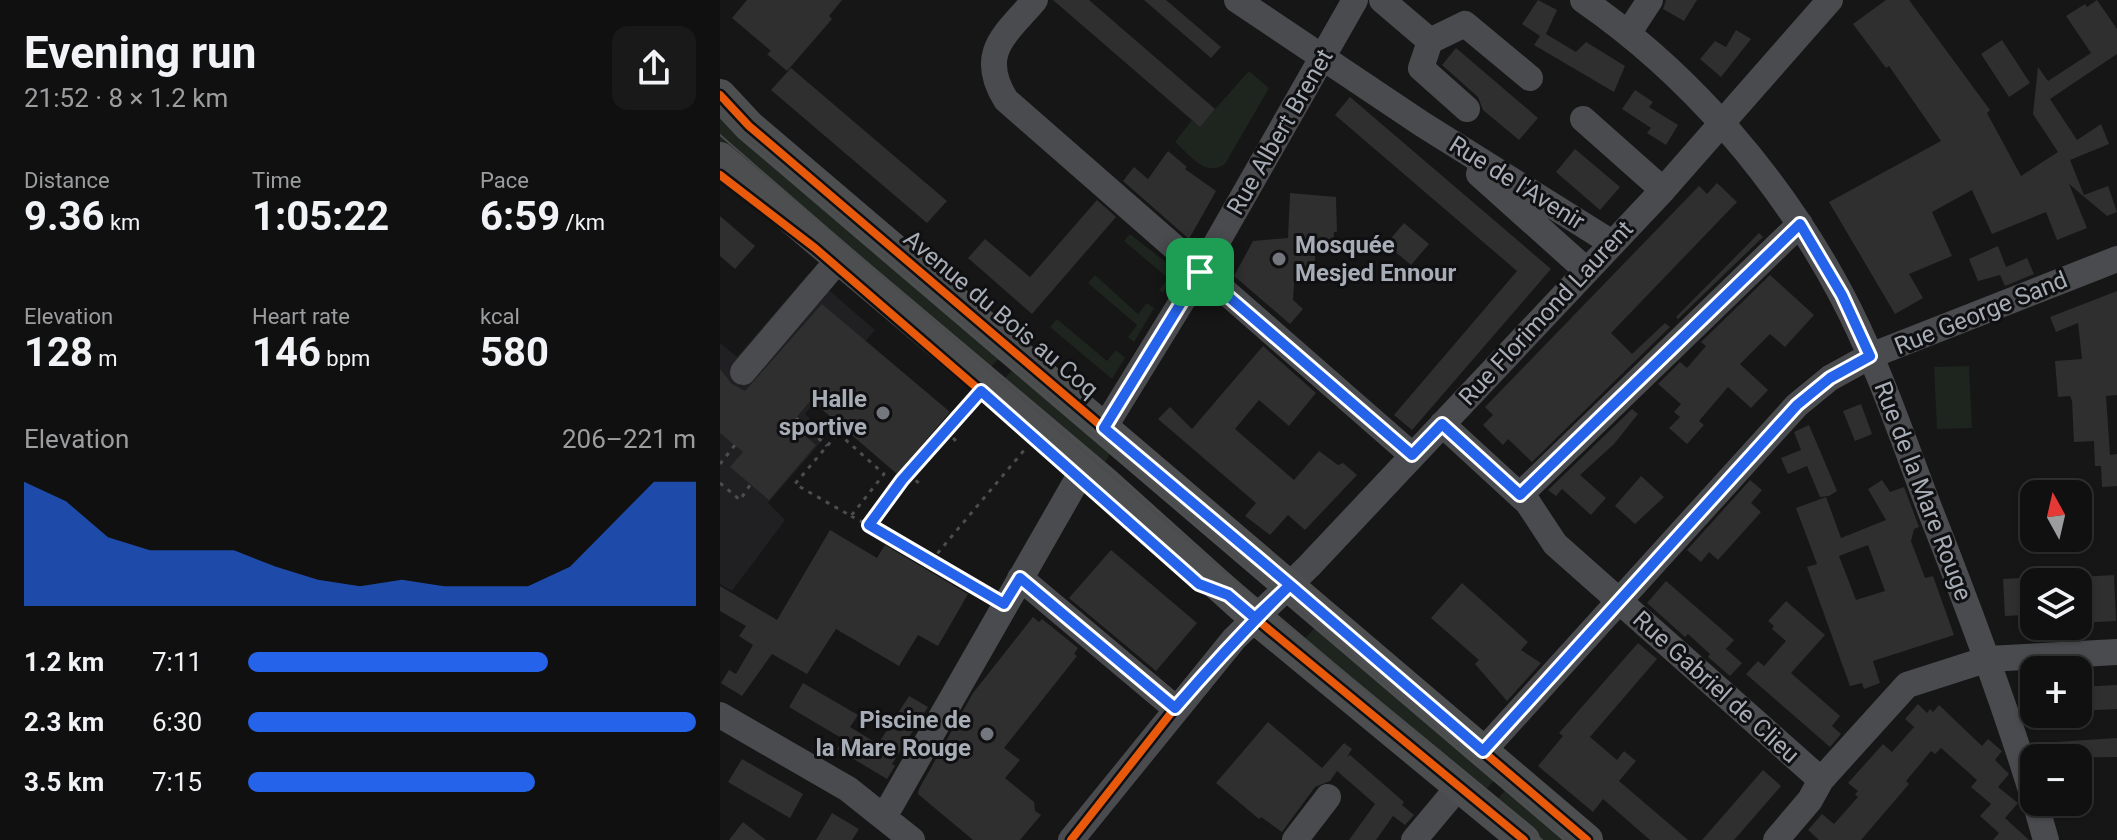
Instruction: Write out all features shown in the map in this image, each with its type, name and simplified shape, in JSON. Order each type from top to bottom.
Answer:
[{"type":"main road","name":"Avenue du Bois au Coq","points":[[720,95],[749,126],[1587,840]]},
{"type":"main road","points":[[720,158],[1085,466],[1255,618],[1524,840]]},
{"type":"street","points":[[1035,0],[997,44],[992,64],[997,85],[1006,100],[1412,455]]},
{"type":"street","name":"Rue de l'Avenir","points":[[1237,0],[1422,124],[1612,243]]},
{"type":"street","name":"Rue Albert Brenet","points":[[1104,428],[1200,272],[1355,0]]},
{"type":"street","points":[[1382,0],[1430,41]]},
{"type":"street","name":"Rue de la Mare Rouge","points":[[1583,0],[1629,32],[1724,123],[1800,224],[1842,295],[1870,356],[1988,659],[2020,758]]},
{"type":"street","points":[[1629,32],[1650,0]]},
{"type":"street","name":"Rue Florimond Laurent","points":[[1071,840],[1175,708],[1255,618],[1290,585],[1663,190],[1830,0]]},
{"type":"street","points":[[1467,109],[1421,68],[1430,41],[1465,24],[1530,78]]},
{"type":"street","points":[[1583,119],[1663,190]]},
{"type":"street","name":"Rue de l'Avenir","points":[[1422,124],[1586,270]]},
{"type":"street","points":[[1520,495],[1800,224]]},
{"type":"street","points":[[743,372],[839,259]]},
{"type":"street","name":"Rue George Sand","points":[[1483,751],[1797,405],[1830,378],[1870,356],[2117,259]]},
{"type":"street","name":"Rue Gabriel de Clieu","points":[[1442,424],[1520,495],[1555,544],[1821,780]]},
{"type":"street","points":[[884,817],[1085,466]]},
{"type":"street","points":[[1020,578],[1175,708]]},
{"type":"street","name":"Rue Gabriel de Clieu","points":[[1776,840],[1810,800],[1821,780],[1907,685],[1988,659],[2117,652]]},
{"type":"street","points":[[720,715],[848,789],[912,840]]},
{"type":"street","points":[[1414,840],[1460,785]]},
{"type":"street","points":[[1295,840],[1328,797]]},
{"type":"street","name":"Rue de la Mare Rouge","points":[[2039,816],[2046,840]]},
{"type":"path","points":[[869,525],[908,474],[972,401]]},
{"type":"path","points":[[796,418],[827,446]]},
{"type":"path","points":[[946,431],[959,444]]},
{"type":"path","points":[[851,516],[884,474],[838,433],[795,484],[1004,604]]},
{"type":"path","points":[[720,464],[735,445]]},
{"type":"path","points":[[931,561],[1026,448]]},
{"type":"path","points":[[908,474],[920,484]]},
{"type":"path","points":[[720,483],[740,500],[750,485]]},
{"type":"shaded area","points":[[1249,71],[1269,88],[1225,164],[1218,168],[1204,166],[1175,142],[1192,120],[1200,126]]},
{"type":"shaded area","points":[[720,108],[1005,352],[985,373],[720,144]]},
{"type":"shaded area","points":[[1130,234],[1176,270],[1163,293],[1159,290],[1168,278],[1124,241]]},
{"type":"shaded area","points":[[809,273],[875,330],[805,414],[827,435],[768,503],[785,520],[732,591],[720,584],[720,343],[737,357]]},
{"type":"shaded area","points":[[1095,275],[1138,314],[1147,303],[1154,308],[1134,342],[1128,337],[1137,325],[1088,283]]},
{"type":"shaded area","points":[[1057,319],[1107,361],[1116,350],[1125,358],[1112,379],[1050,327]]},
{"type":"shaded area","points":[[1018,364],[1115,445],[1100,471],[998,385]]},
{"type":"shaded area","points":[[1969,366],[1972,428],[1937,429],[1934,367]]},
{"type":"shaded area","points":[[1320,622],[1498,776],[1482,794],[1302,642]]},
{"type":"shaded area","points":[[1509,786],[1574,840],[1538,840],[1494,803]]},
{"type":"building","points":[[747,0],[842,0],[829,16],[832,19],[787,71],[767,54],[771,51],[732,18]]},
{"type":"building","points":[[1053,0],[1089,0],[1215,109],[1200,127]]},
{"type":"building","points":[[1144,0],[1166,0],[1221,47],[1211,58]]},
{"type":"building","points":[[1538,0],[1557,10],[1546,34],[1576,52],[1586,42],[1625,66],[1614,92],[1534,45],[1540,36],[1522,24]]},
{"type":"building","points":[[1666,0],[1697,0],[1684,21],[1663,9]]},
{"type":"building","points":[[1886,0],[1909,0],[1990,110],[1987,113],[2021,176],[2058,152],[2033,114],[2038,67],[2048,81],[2091,53],[2066,16],[2097,0],[2117,29],[2117,54],[2050,99],[2077,140],[2101,124],[2109,144],[2070,160],[2084,195],[2108,186],[2117,212],[2107,216],[2069,184],[2087,228],[2057,240],[2046,212],[1992,234],[1972,190],[1932,212],[1952,256],[1909,274],[1923,298],[1895,314],[1829,202],[1941,141],[1889,66],[1886,68],[1853,24]]},
{"type":"building","points":[[1736,30],[1751,39],[1721,77],[1700,59],[1715,41],[1726,47]]},
{"type":"building","points":[[2002,40],[2030,83],[2009,97],[1981,54]]},
{"type":"building","points":[[1456,48],[1538,118],[1519,140],[1483,110],[1478,97],[1442,65]]},
{"type":"building","points":[[791,68],[947,201],[927,223],[771,90]]},
{"type":"building","points":[[1635,90],[1653,102],[1649,107],[1678,125],[1666,145],[1647,133],[1651,128],[1622,109]]},
{"type":"building","points":[[1350,97],[1551,269],[1412,430],[1394,415],[1517,271],[1335,115]]},
{"type":"building","points":[[1575,149],[1620,187],[1600,210],[1556,172]]},
{"type":"building","points":[[1168,151],[1187,167],[1185,169],[1216,191],[1189,239],[1123,181],[1134,167],[1148,179]]},
{"type":"building","points":[[1717,183],[1737,202],[1611,333],[1632,354],[1665,323],[1670,327],[1532,462],[1508,439],[1503,445],[1483,425],[1493,415],[1485,407],[1699,186],[1707,194]]},
{"type":"building","name":"Mosquée Mesjed Ennour","points":[[1290,193],[1336,197],[1337,232],[1334,232],[1333,252],[1315,251],[1315,268],[1295,266],[1293,300],[1303,309],[1290,324],[1234,276],[1253,241],[1288,238]]},
{"type":"building","points":[[1097,200],[1116,217],[1032,314],[968,258],[985,239],[1030,277]]},
{"type":"building","points":[[720,216],[755,246],[735,269],[720,256]]},
{"type":"building","points":[[1404,223],[1429,244],[1411,265],[1386,244]]},
{"type":"building","points":[[1759,233],[1763,237],[1678,319],[1676,317]]},
{"type":"building","points":[[1998,246],[2006,267],[2027,258],[2034,274],[2005,286],[2000,275],[1978,281],[1969,259]]},
{"type":"building","points":[[1770,275],[1814,315],[1785,347],[1770,334],[1740,364],[1768,390],[1751,408],[1728,387],[1699,421],[1704,425],[1687,444],[1669,428],[1680,417],[1674,412],[1681,404],[1658,384],[1680,362],[1687,368],[1706,346],[1701,342]]},
{"type":"building","points":[[2117,291],[2117,395],[2106,396],[2110,455],[2117,454],[2117,486],[2102,487],[2101,466],[2095,466],[2094,441],[2074,442],[2072,401],[2070,396],[2058,397],[2055,361],[2082,359],[2078,323],[2056,332],[2050,317]]},
{"type":"building","points":[[822,304],[950,412],[897,474],[811,400],[791,424],[816,445],[769,500],[730,467],[743,452],[720,433],[720,369],[732,384],[745,391]]},
{"type":"building","points":[[1263,346],[1316,393],[1289,426],[1259,400],[1235,429],[1294,480],[1319,451],[1338,465],[1343,463],[1357,475],[1305,530],[1288,515],[1270,535],[1245,516],[1256,503],[1158,419],[1170,407],[1192,429]]},
{"type":"building","points":[[1861,404],[1872,434],[1855,441],[1843,411]]},
{"type":"building","points":[[1632,409],[1638,414],[1614,444],[1580,475],[1606,498],[1591,515],[1562,489],[1556,496],[1548,490]]},
{"type":"building","points":[[1809,425],[1837,491],[1829,496],[1820,497],[1807,466],[1788,474],[1781,458],[1801,450],[1794,432]]},
{"type":"building","points":[[1641,476],[1664,497],[1635,524],[1615,506]]},
{"type":"building","points":[[1750,480],[1762,490],[1751,503],[1761,512],[1718,560],[1709,552],[1701,562],[1687,550]]},
{"type":"building","points":[[1882,480],[1890,492],[1904,487],[1919,527],[1914,529],[1911,541],[1925,578],[1933,576],[1954,635],[1873,661],[1880,683],[1864,689],[1862,683],[1850,686],[1807,567],[1817,564],[1796,508],[1826,497],[1841,538],[1886,520],[1868,489]],"holes":[[[1868,545],[1885,591],[1856,600],[1839,556]]]},
{"type":"building","points":[[830,530],[877,558],[885,545],[968,594],[938,646],[918,635],[899,666],[836,629],[807,674],[772,654],[742,696],[721,683],[729,670],[736,674],[753,645],[739,636],[746,626],[720,611],[720,586],[777,620]]},
{"type":"building","points":[[1111,550],[1197,623],[1156,671],[1069,598]]},
{"type":"building","points":[[2114,575],[2116,621],[2092,622],[2092,576]]},
{"type":"building","points":[[2020,578],[2020,615],[2005,616],[2003,579]]},
{"type":"building","points":[[1666,581],[1734,640],[1726,649],[1742,663],[1730,676],[1688,634],[1685,637],[1647,603]]},
{"type":"building","points":[[1462,583],[1528,642],[1521,650],[1541,663],[1507,701],[1475,664],[1479,660],[1431,618]]},
{"type":"building","points":[[1786,601],[1825,635],[1791,673],[1840,716],[1832,726],[1841,734],[1830,747],[1746,674],[1758,661],[1764,666],[1786,641],[1768,621]]},
{"type":"building","name":"Piscine de la Mare Rouge","points":[[1033,617],[1039,622],[1042,619],[1078,648],[1074,654],[1077,656],[1004,748],[1020,760],[1005,778],[1034,802],[1035,811],[1041,815],[1020,840],[973,840],[918,794],[919,789],[973,693]]},
{"type":"building","points":[[1638,643],[1657,659],[1590,737],[1617,760],[1624,751],[1636,761],[1619,781],[1688,840],[1650,840],[1603,799],[1593,812],[1538,766],[1563,736],[1559,733]]},
{"type":"building","points":[[803,683],[858,715],[850,727],[878,744],[909,696],[928,707],[892,764],[895,766],[887,779],[837,749],[843,739],[789,707]]},
{"type":"building","points":[[2117,685],[2117,709],[2092,710],[2092,686]]},
{"type":"building","points":[[1918,704],[1927,713],[1930,709],[1933,712],[1939,705],[1982,746],[1988,739],[2002,751],[1995,760],[2009,774],[1998,787],[2018,803],[2005,818],[2029,840],[1993,840],[1999,833],[1980,816],[1991,804],[1971,787],[1977,780],[1941,748],[1935,754],[1931,751],[1906,781],[1909,784],[1861,840],[1819,840],[1808,830],[1822,814],[1834,824],[1858,797],[1855,794],[1858,791],[1848,783],[1883,744],[1892,752],[1914,727],[1905,719]]},
{"type":"building","points":[[1268,722],[1322,768],[1344,743],[1352,749],[1347,757],[1350,755],[1404,802],[1402,805],[1414,815],[1405,825],[1393,816],[1376,840],[1349,840],[1375,804],[1337,771],[1330,781],[1315,787],[1282,832],[1261,817],[1259,819],[1216,783]]},
{"type":"building","points":[[2117,738],[2117,757],[2092,757],[2092,744],[2055,742]]},
{"type":"building","points":[[742,759],[803,794],[790,818],[728,782]]},
{"type":"building","points":[[1763,770],[1781,786],[1734,840],[1702,840]]},
{"type":"building","points":[[832,813],[859,829],[852,840],[816,840]]},
{"type":"building","points":[[743,822],[766,840],[729,840]]},
{"type":"tram line","points":[[720,115],[1568,840]]},
{"type":"tram line","points":[[720,135],[1108,472],[1542,840]]},
{"type":"cycle path","points":[[720,95],[749,126],[1587,840]]},
{"type":"cycle path","points":[[720,175],[815,248],[1199,584],[1228,595]]},
{"type":"cycle path","points":[[1071,840],[1175,708],[1255,618],[1524,840]]},
{"type":"place","name":"Mosquée Mesjed Ennour","points":[[1279,259]]},
{"type":"place","name":"Halle sportive","points":[[883,413]]},
{"type":"place","name":"Piscine de la Mare Rouge","points":[[987,734]]},
{"type":"route","points":[[1200,272],[1104,428],[1290,585],[1234,639],[1175,708],[1020,578],[1004,604],[869,525],[902,480],[981,391],[1199,584],[1228,595],[1255,618],[1290,585],[1483,751],[1797,405],[1830,378],[1870,356],[1842,295],[1800,224],[1520,495],[1442,424],[1412,455],[1200,272]]}]
